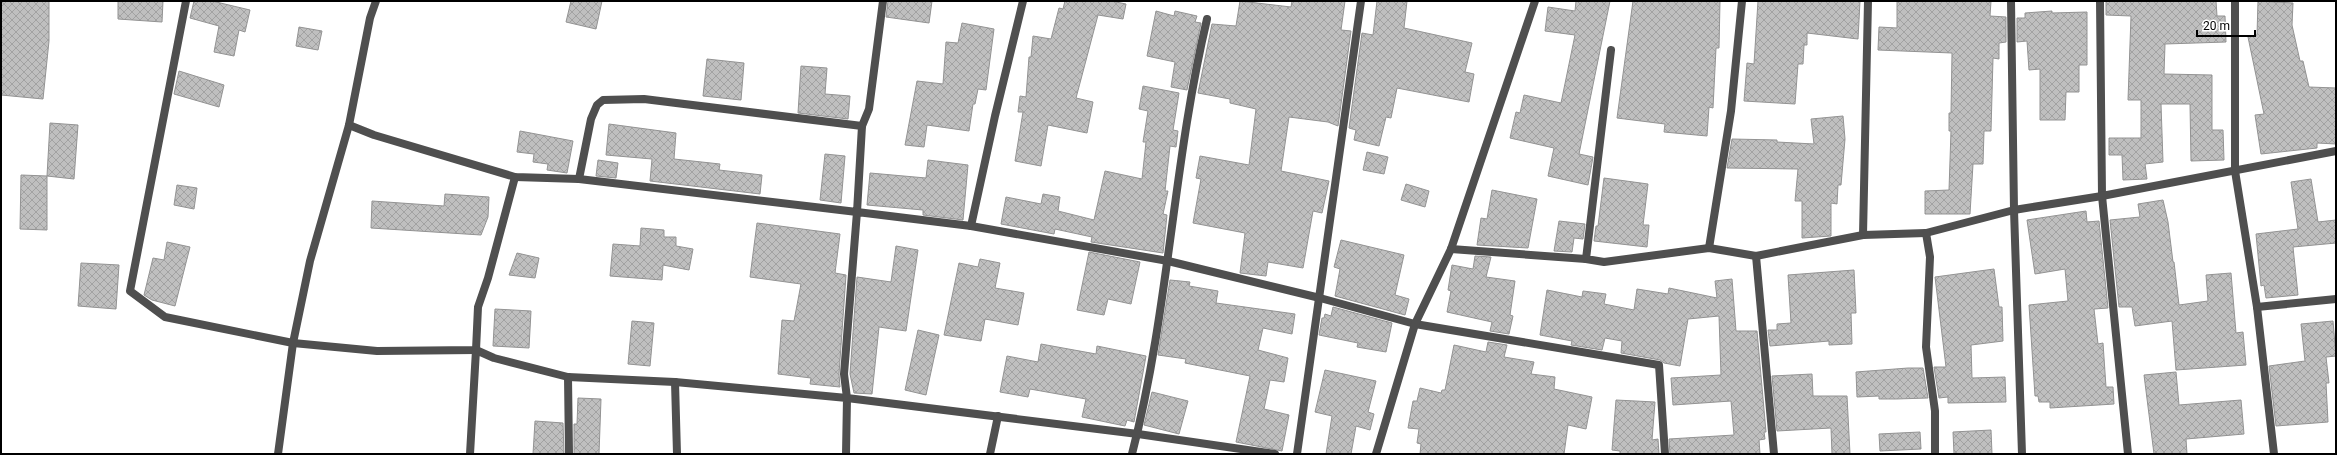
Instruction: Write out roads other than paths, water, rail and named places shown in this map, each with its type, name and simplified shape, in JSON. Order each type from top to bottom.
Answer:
[{"type":"street","points":[[186,1],[130,291],[165,317],[293,343],[377,350],[476,350],[494,358],[568,377],[675,382],[847,398],[1138,434],[1275,454]]},
{"type":"street","points":[[278,454],[293,343],[310,261],[349,125],[370,18],[376,1]]},
{"type":"street","points":[[846,454],[847,398],[844,374],[857,212],[862,126],[869,109],[883,1]]},
{"type":"street","points":[[972,226],[995,116],[1023,1]]},
{"type":"street","points":[[1297,454],[1361,1]]},
{"type":"street","points":[[1376,454],[1415,324],[1451,248],[1535,1]]},
{"type":"street","points":[[1709,248],[1731,111],[1742,1]]},
{"type":"street","points":[[1863,235],[1868,1]]},
{"type":"street","points":[[2011,1],[2014,210],[2022,454]]},
{"type":"street","points":[[2100,1],[2102,196],[2128,454]]},
{"type":"street","points":[[2235,1],[2236,171],[2257,307],[2274,454]]},
{"type":"street","points":[[1132,454],[1138,434],[1168,261],[1196,68],[1207,19]]},
{"type":"street","points":[[1586,259],[1610,50]]},
{"type":"street","points":[[579,179],[591,119],[597,105],[603,100],[644,100],[862,126]]},
{"type":"street","points":[[349,125],[374,135],[515,177],[579,179],[972,226],[1168,261],[1320,298],[1415,324],[1659,365],[1666,454]]},
{"type":"street","points":[[1451,248],[1586,259],[1604,262],[1709,248],[1756,256],[1863,235],[1926,233],[2014,210],[2102,196],[2336,151]]},
{"type":"street","points":[[470,454],[478,308],[488,278],[515,177]]},
{"type":"street","points":[[1926,233],[1930,257],[1926,347],[1935,411],[1935,454]]},
{"type":"street","points":[[1756,256],[1774,454]]},
{"type":"street","points":[[2257,307],[2336,299]]},
{"type":"street","points":[[568,377],[569,454]]},
{"type":"street","points":[[675,382],[677,454]]},
{"type":"street","points":[[990,454],[998,416]]}]
